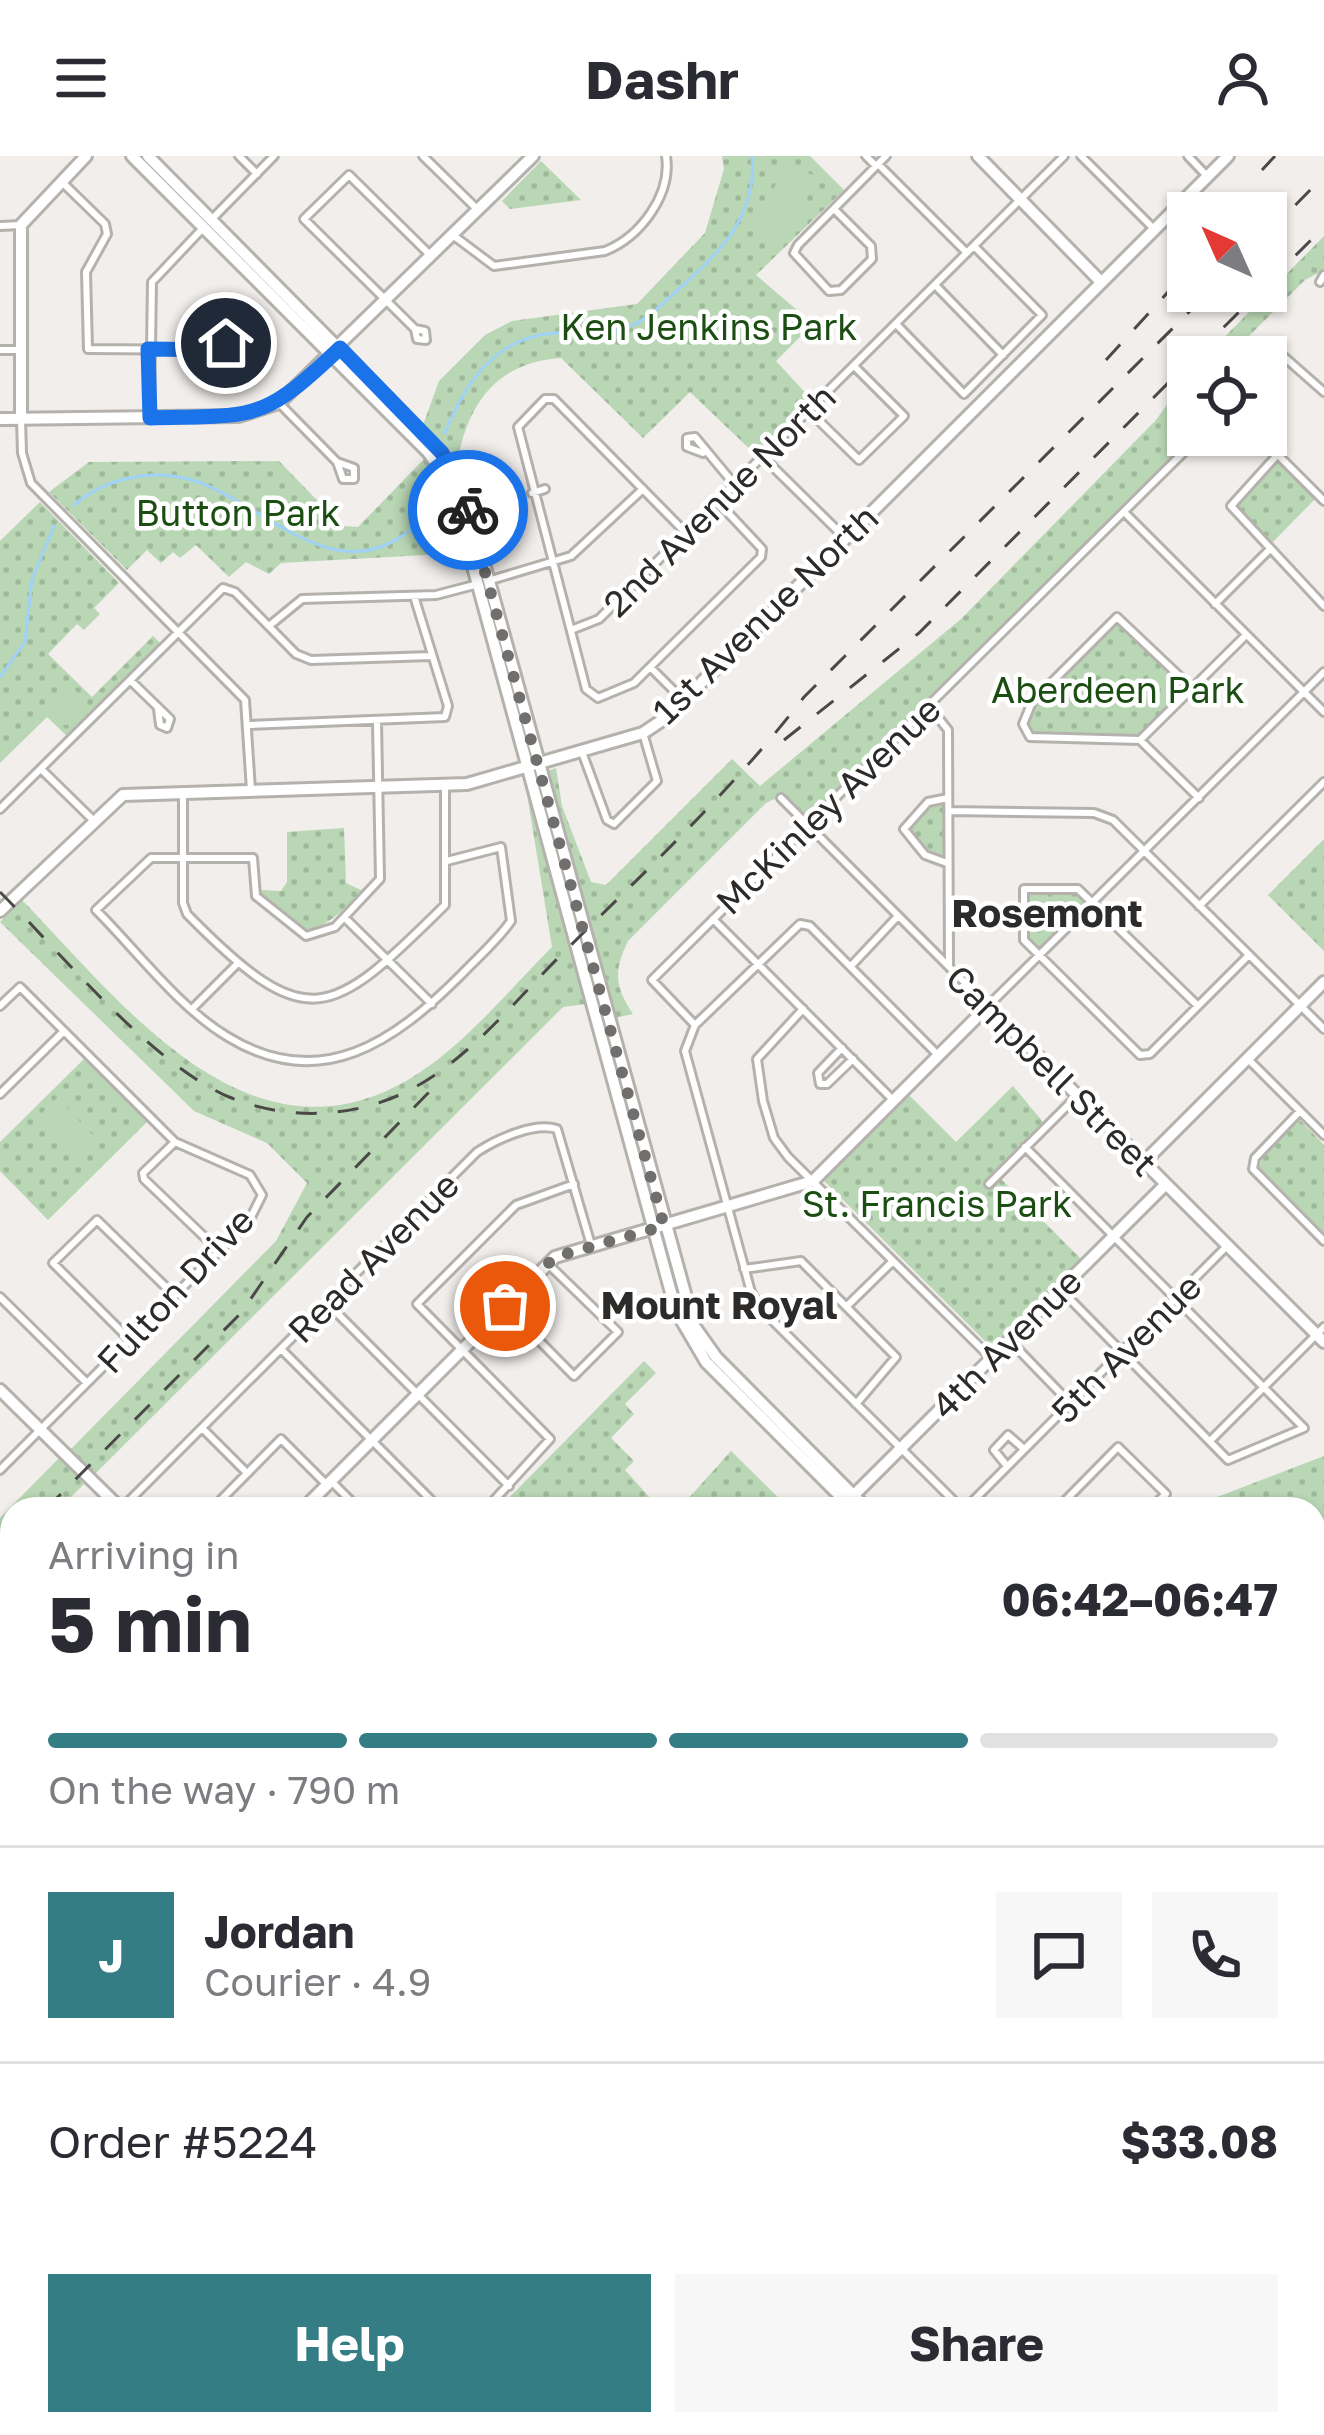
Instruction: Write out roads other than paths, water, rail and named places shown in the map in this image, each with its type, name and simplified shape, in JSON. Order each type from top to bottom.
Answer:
[{"type":"street","points":[[86,156],[21,225],[22,453],[32,484],[245,700],[251,790]]},
{"type":"street","points":[[132,156],[208,223]]},
{"type":"street","points":[[148,156],[336,351],[440,468],[484,582],[659,1227],[694,1326],[716,1357],[846,1497]]},
{"type":"street","points":[[238,156],[257,174]]},
{"type":"street","points":[[150,418],[152,282],[274,156]]},
{"type":"street","points":[[423,156],[478,210]]},
{"type":"street","points":[[453,235],[494,266],[616,247],[656,206],[667,180],[666,156]]},
{"type":"street","points":[[866,156],[967,254]]},
{"type":"street","points":[[834,209],[871,246],[872,260],[841,290],[829,291],[794,253],[834,209],[886,156]]},
{"type":"street","points":[[978,156],[1101,283]]},
{"type":"street","name":"2nd Avenue North","points":[[570,630],[599,619],[1064,156]]},
{"type":"street","points":[[1081,156],[1154,230]]},
{"type":"street","points":[[1188,156],[1208,176]]},
{"type":"street","name":"1st Avenue North","points":[[0,911],[92,819],[123,795],[445,786],[534,766],[643,733],[683,700],[1228,156]]},
{"type":"street","points":[[0,419],[239,416],[279,403],[387,301],[524,159]]},
{"type":"street","points":[[415,329],[304,219],[349,175],[432,256]]},
{"type":"street","points":[[60,181],[105,224],[107,234],[86,272],[88,349],[200,348]]},
{"type":"street","points":[[0,226],[21,225]]},
{"type":"street","points":[[896,324],[964,394],[1042,315],[974,246]]},
{"type":"street","points":[[935,285],[1003,355]]},
{"type":"street","points":[[0,350],[20,350]]},
{"type":"street","points":[[1287,359],[1324,392]]},
{"type":"street","points":[[809,411],[859,460],[881,439],[904,416],[854,366]]},
{"type":"street","points":[[686,533],[554,399],[545,400],[518,427],[516,436],[591,695],[617,693],[651,668],[761,557],[762,548],[718,502]]},
{"type":"street","points":[[279,403],[337,462]]},
{"type":"street","points":[[703,452],[735,484]]},
{"type":"street","name":"McKinley Avenue","points":[[695,1025],[652,980],[1181,456]]},
{"type":"street","points":[[1275,456],[1231,506],[1324,606]]},
{"type":"street","points":[[1279,456],[1324,501]]},
{"type":"street","points":[[763,457],[845,538]]},
{"type":"street","points":[[532,493],[545,489]]},
{"type":"street","points":[[269,626],[302,599],[414,596],[552,562],[581,550],[643,489]]},
{"type":"street","points":[[1124,512],[1324,712]]},
{"type":"street","points":[[1215,604],[1268,551]]},
{"type":"street","points":[[0,809],[224,589],[235,592],[296,654],[311,660],[431,656]]},
{"type":"street","points":[[250,724],[445,717],[448,706],[414,596]]},
{"type":"street","points":[[1192,689],[1118,616],[1025,711],[1023,724],[1030,737],[1140,740],[1198,798]]},
{"type":"street","points":[[1140,740],[1246,635]]},
{"type":"street","points":[[651,668],[683,700]]},
{"type":"street","points":[[315,1497],[547,1263],[591,1245],[813,1181],[1324,672]]},
{"type":"street","points":[[131,681],[158,709]]},
{"type":"street","points":[[929,706],[948,730],[949,965]]},
{"type":"street","points":[[377,722],[380,879],[345,917],[318,935],[295,932],[256,896],[253,858],[145,861],[96,910],[215,1029],[255,1051],[306,1060],[344,1057],[387,1040],[432,1004],[503,932],[513,909],[501,847],[447,861]]},
{"type":"street","points":[[582,752],[607,820],[614,824],[658,781],[643,733]]},
{"type":"street","points":[[42,770],[92,819]]},
{"type":"street","points":[[1199,906],[1324,782]]},
{"type":"street","points":[[183,792],[188,914],[236,964],[276,992],[315,998],[353,989],[445,905],[445,786]]},
{"type":"street","points":[[948,797],[928,802],[904,829],[925,855],[948,863]]},
{"type":"street","name":"Campbell Street","points":[[781,798],[1321,1335]]},
{"type":"street","points":[[949,811],[1094,813],[1113,820],[1324,1029]]},
{"type":"street","points":[[1198,1006],[1072,886],[1024,889],[1024,940],[1140,1055],[1150,1054],[1198,1006],[1249,955]]},
{"type":"street","points":[[851,967],[898,916]]},
{"type":"street","points":[[345,917],[432,1004]]},
{"type":"street","points":[[712,919],[893,1100]]},
{"type":"street","points":[[938,1055],[810,926],[800,924],[695,1025],[685,1051],[744,1269],[760,1308],[951,1497]]},
{"type":"street","points":[[194,1007],[236,964]]},
{"type":"street","points":[[1144,1162],[1324,982]]},
{"type":"street","name":"Fulton Drive","points":[[0,1006],[20,987],[175,1142],[250,1175],[261,1186],[262,1195],[249,1221],[0,1469]]},
{"type":"street","points":[[803,1009],[757,1059],[774,1138],[992,1358]]},
{"type":"street","points":[[0,1094],[64,1030]]},
{"type":"street","points":[[842,1048],[818,1073],[820,1084],[827,1084],[853,1059]]},
{"type":"street","points":[[1248,1059],[1324,1136]]},
{"type":"street","points":[[989,1184],[1077,1096]]},
{"type":"street","points":[[1300,1112],[1255,1158],[1253,1169],[1324,1241]]},
{"type":"street","name":"Read Avenue","points":[[133,1497],[494,1141],[551,1126],[561,1134],[591,1245]]},
{"type":"street","points":[[175,1142],[143,1173],[144,1179],[218,1251]]},
{"type":"street","points":[[1025,1147],[1304,1428],[1228,1460],[1060,1289]]},
{"type":"street","points":[[498,1497],[550,1439],[417,1304],[516,1205],[574,1184]]},
{"type":"street","name":"4th Avenue","points":[[856,1497],[1166,1184]]},
{"type":"street","points":[[130,1340],[53,1263],[98,1220],[174,1295]]},
{"type":"street","name":"5th Avenue","points":[[976,1497],[1227,1246]]},
{"type":"street","points":[[744,1269],[801,1261],[896,1357],[856,1404]]},
{"type":"street","points":[[847,1306],[893,1261]]},
{"type":"street","points":[[505,1306],[574,1376],[618,1332],[547,1263]]},
{"type":"street","points":[[0,1297],[87,1383]]},
{"type":"street","points":[[327,1304],[509,1486]]},
{"type":"street","points":[[1212,1439],[1321,1335]]},
{"type":"street","points":[[1009,1340],[1070,1403]]},
{"type":"street","points":[[281,1349],[428,1497]]},
{"type":"street","points":[[0,1390],[109,1497]]},
{"type":"street","points":[[202,1428],[247,1473]]},
{"type":"street","name":"5th Avenue","points":[[1006,1466],[994,1450],[999,1442],[1008,1436],[1024,1449]]},
{"type":"street","points":[[224,1497],[281,1439],[345,1497]]},
{"type":"street","points":[[1070,1497],[1118,1447],[1166,1494],[1163,1497]]},
{"type":"waterway","points":[[445,433],[473,380],[515,343],[555,333],[619,330],[662,305],[733,231],[749,197],[752,156]]},
{"type":"waterway","points":[[74,505],[113,483],[173,476],[215,489],[324,547],[352,552],[381,547],[421,521],[434,498],[435,484]]},
{"type":"waterway","points":[[0,677],[25,642],[32,579],[54,526]]},
{"type":"railway","points":[[1262,170],[1275,156]]},
{"type":"railway","points":[[1287,214],[1324,176]]},
{"type":"railway","points":[[1240,192],[1248,179]]},
{"type":"railway","points":[[1287,264],[1324,227]]},
{"type":"railway","points":[[1106,360],[1167,293]]},
{"type":"railway","points":[[0,892],[138,1034],[199,1081],[229,1097],[270,1109],[313,1113],[356,1109],[397,1096],[443,1069],[485,1033],[718,798],[804,697],[1189,312]]},
{"type":"railway","points":[[1215,336],[1239,312]]},
{"type":"railway","points":[[784,740],[919,633],[1167,384]]},
{"type":"railway","points":[[58,1497],[241,1313],[307,1217],[435,1086]]},
{"type":"district","name":"Rosemont","points":[[1047,912]]},
{"type":"district","name":"Mount Royal","points":[[719,1304]]},
{"type":"park label","name":"Ken Jenkins Park","points":[[709,326]]},
{"type":"park label","name":"Button Park","points":[[238,512]]},
{"type":"park label","name":"Aberdeen Park","points":[[1118,689]]},
{"type":"park label","name":"St. Francis Park","points":[[937,1203]]}]
